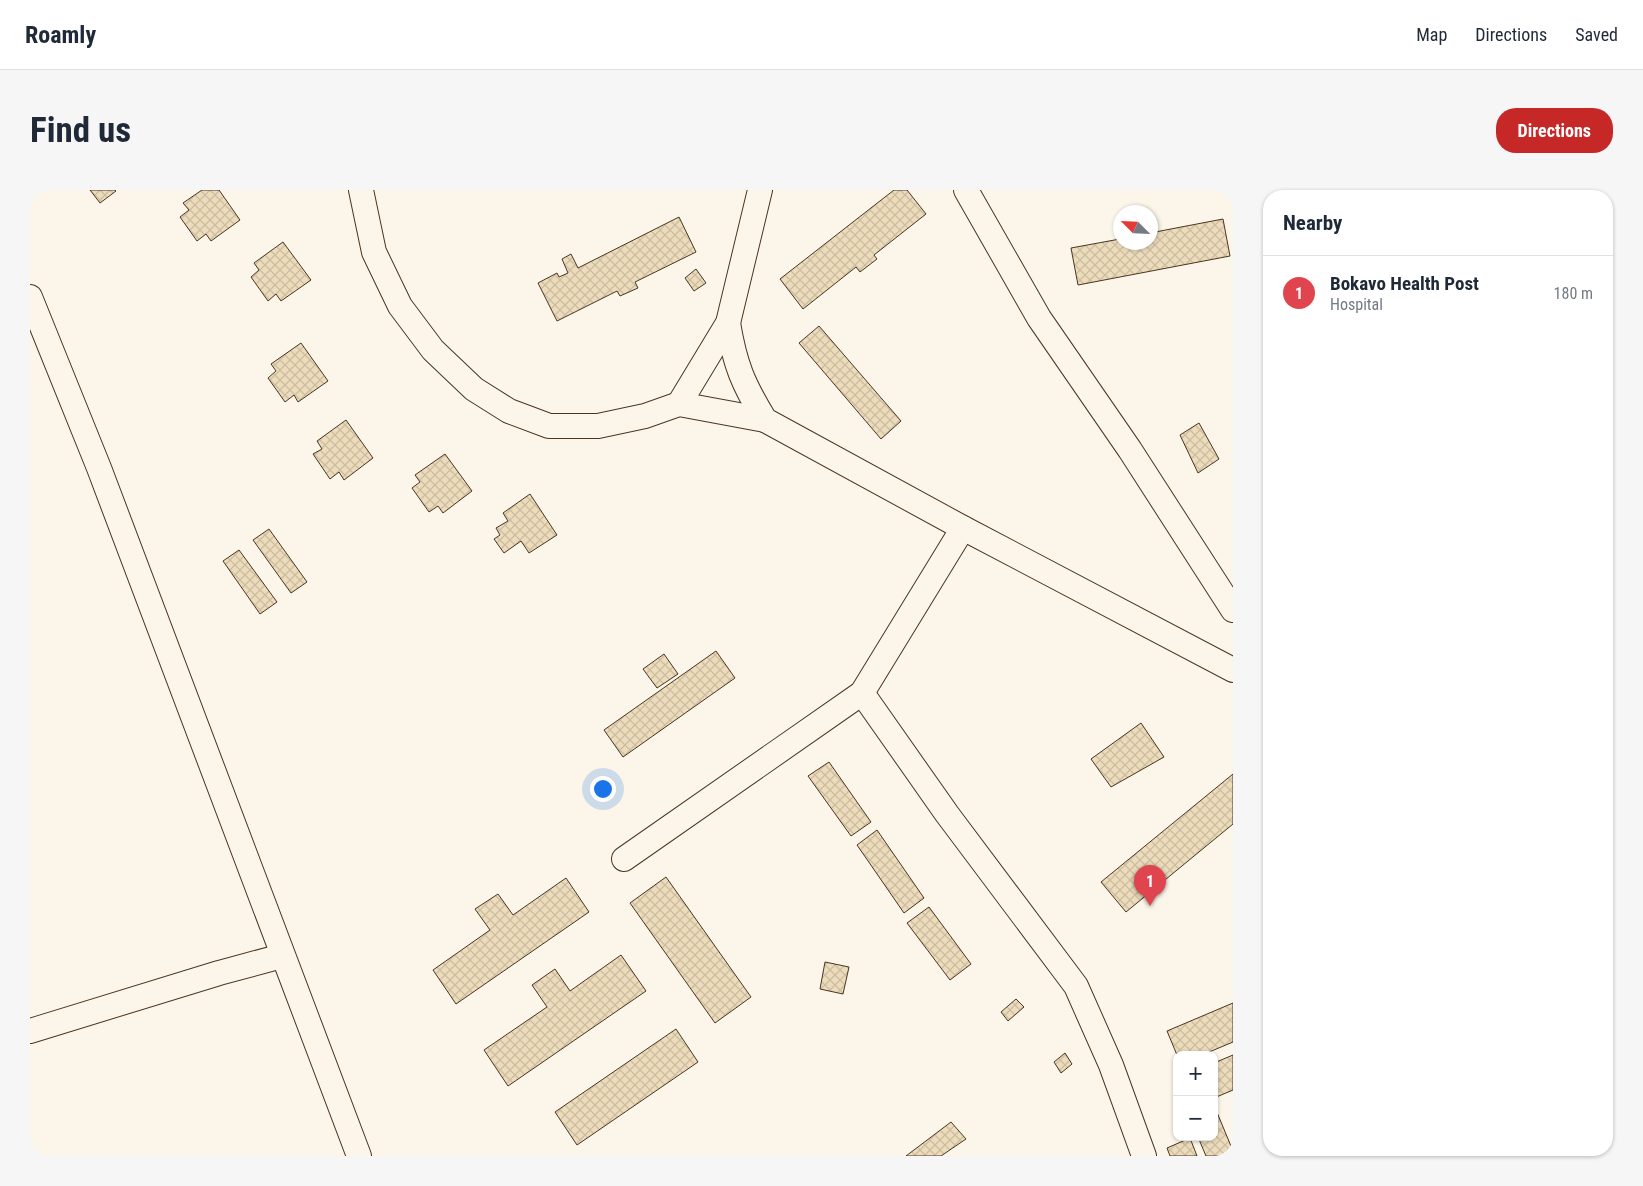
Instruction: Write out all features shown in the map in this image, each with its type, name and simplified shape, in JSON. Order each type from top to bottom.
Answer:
[{"type":"street","points":[[361,190],[374,252],[400,306],[433,350],[474,389],[510,411],[549,426],[598,426],[645,416],[679,404],[765,420],[963,528],[1233,670]]},
{"type":"street","points":[[679,404],[728,323],[760,190]]},
{"type":"street","points":[[966,190],[1039,318],[1130,450],[1233,610]]},
{"type":"street","points":[[30,297],[99,468],[359,1156]]},
{"type":"street","points":[[728,323],[734,360],[746,390],[765,420]]},
{"type":"street","points":[[624,859],[862,692],[963,528]]},
{"type":"street","points":[[862,692],[947,814],[1076,986],[1111,1065],[1144,1156]]},
{"type":"street","points":[[30,1031],[219,973],[282,956]]},
{"type":"building","points":[[90,190],[115,190],[116,191],[100,203]]},
{"type":"building","points":[[202,190],[219,190],[240,220],[211,241],[206,234],[197,241],[180,217],[189,210],[183,203]]},
{"type":"building","points":[[894,190],[907,190],[926,214],[874,255],[877,259],[860,272],[856,267],[803,309],[780,279]]},
{"type":"building","points":[[679,217],[696,252],[635,282],[638,288],[620,296],[617,291],[557,321],[538,283],[557,273],[559,277],[568,273],[562,259],[571,254],[578,268]]},
{"type":"building","points":[[1223,219],[1230,256],[1078,285],[1071,248],[1113,240],[1113,250],[1158,250],[1158,231]]},
{"type":"building","points":[[283,242],[311,280],[281,301],[276,294],[268,301],[251,277],[259,270],[254,263]]},
{"type":"building","points":[[696,269],[706,283],[694,291],[685,278]]},
{"type":"building","points":[[819,326],[901,421],[881,439],[799,343]]},
{"type":"building","points":[[301,343],[328,381],[298,402],[294,395],[285,402],[268,378],[276,371],[271,364]]},
{"type":"building","points":[[346,420],[373,458],[344,480],[339,472],[330,479],[313,454],[322,449],[317,441]]},
{"type":"building","points":[[1199,423],[1219,459],[1198,473],[1180,435]]},
{"type":"building","points":[[445,454],[472,491],[443,513],[438,506],[429,512],[412,488],[420,482],[415,475]]},
{"type":"building","points":[[530,494],[557,535],[529,553],[521,541],[504,553],[494,539],[500,535],[496,528],[508,521],[503,513]]},
{"type":"building","points":[[269,529],[307,582],[291,593],[253,540]]},
{"type":"building","points":[[239,550],[277,602],[260,614],[223,561]]},
{"type":"building","points":[[716,651],[735,678],[623,757],[604,730]]},
{"type":"building","points":[[664,654],[678,674],[657,688],[643,669]]},
{"type":"building","points":[[1141,723],[1164,757],[1111,787],[1091,759]]},
{"type":"building","points":[[829,762],[871,822],[851,836],[808,776]]},
{"type":"building","points":[[1233,774],[1233,824],[1126,912],[1101,882]]},
{"type":"building","points":[[877,830],[924,898],[904,913],[857,845]]},
{"type":"building","points":[[666,877],[751,997],[715,1023],[630,903]]},
{"type":"building","points":[[566,878],[589,912],[456,1004],[433,970],[490,930],[475,909],[498,894],[513,915]]},
{"type":"building","points":[[929,907],[971,964],[950,980],[907,923]]},
{"type":"building","points":[[621,955],[646,991],[508,1086],[484,1050],[547,1007],[532,985],[555,969],[570,991]]},
{"type":"building","points":[[825,962],[849,967],[843,994],[820,989]]},
{"type":"building","points":[[1016,999],[1024,1007],[1008,1021],[1001,1012]]},
{"type":"building","points":[[1233,1003],[1233,1042],[1212,1051],[1175,1051],[1167,1031]]},
{"type":"building","points":[[676,1029],[698,1062],[577,1145],[555,1112]]},
{"type":"building","points":[[1065,1053],[1072,1064],[1061,1073],[1054,1062]]},
{"type":"building","points":[[1233,1055],[1233,1090],[1218,1096],[1218,1096],[1218,1061]]},
{"type":"building","points":[[1218,1115],[1233,1151],[1233,1156],[1206,1156],[1200,1141],[1218,1141]]},
{"type":"building","points":[[951,1122],[966,1139],[941,1156],[906,1156]]},
{"type":"building","points":[[1183,1141],[1191,1141],[1197,1156],[1170,1156],[1167,1148]]},
{"type":"place","name":"Bokavo Health Post","points":[[1150,906]]}]
